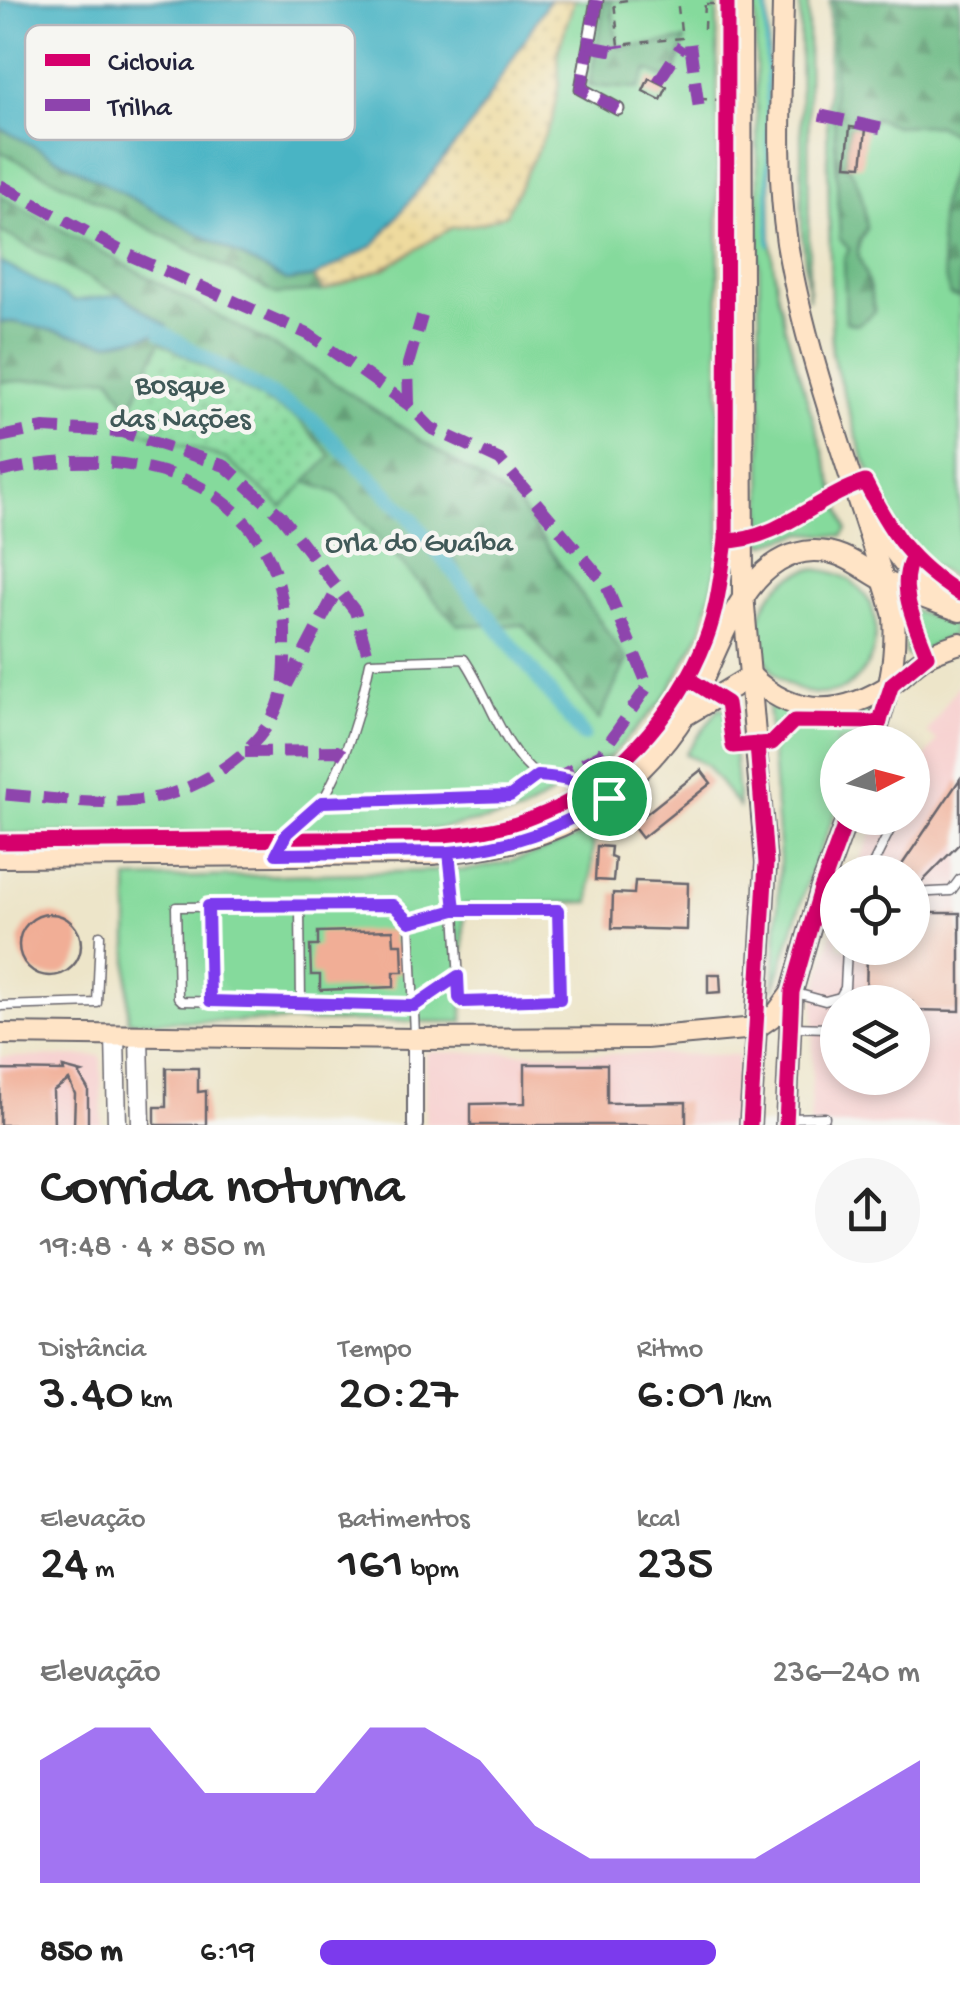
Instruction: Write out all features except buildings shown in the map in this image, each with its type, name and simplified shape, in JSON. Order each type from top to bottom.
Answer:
[{"type":"main road","points":[[741,0],[744,594],[766,864],[750,1125]]},
{"type":"main road","points":[[784,0],[781,187],[788,244],[811,344],[894,616],[892,684],[878,725]]},
{"type":"main road","points":[[853,486],[880,536],[907,568],[960,609]]},
{"type":"main road","points":[[0,857],[449,852],[483,850],[534,838],[609,798],[647,763],[684,716],[702,685],[744,594],[764,571],[787,557],[827,551],[852,558],[884,581],[960,609]]},
{"type":"main road","points":[[751,676],[768,694],[790,704],[834,708],[892,684],[927,656],[960,643]]},
{"type":"main road","points":[[684,716],[751,676]]},
{"type":"main road","points":[[0,1034],[415,1040],[646,1038],[756,1028],[776,1014],[792,992],[820,919]]},
{"type":"main road","points":[[786,1122],[792,992]]},
{"type":"street","points":[[596,0],[581,88],[618,109]]},
{"type":"street","points":[[115,1036],[117,1125]]},
{"type":"street","points":[[139,1036],[140,1125]]},
{"type":"street","points":[[415,1040],[415,1125]]},
{"type":"lane","points":[[276,854],[287,833],[322,802],[340,768],[354,731],[370,662],[464,659],[481,684],[519,762],[537,776],[591,786],[609,798]]},
{"type":"lane","points":[[322,802],[510,796],[537,776]]},
{"type":"lane","points":[[410,922],[455,910],[558,910],[561,996],[557,1000],[463,1002],[459,998],[455,910],[449,852]]},
{"type":"lane","points":[[930,892],[951,890],[960,879]]},
{"type":"lane","points":[[415,1040],[414,1006],[410,922],[393,905],[180,906],[175,910],[179,1000],[414,1006],[458,976]]},
{"type":"lane","points":[[208,906],[210,1001]]},
{"type":"lane","points":[[300,907],[301,1004]]},
{"type":"lane","points":[[0,1006],[97,1002],[100,935]]},
{"type":"lane","points":[[792,992],[825,1001],[840,997],[845,988],[846,965]]},
{"type":"lane","points":[[789,1026],[820,1028]]},
{"type":"lane","points":[[786,1122],[825,1117]]},
{"type":"path","points":[[627,0],[614,2],[620,45],[682,38],[676,0]]},
{"type":"path","points":[[704,29],[705,2],[724,8]]},
{"type":"path","points":[[700,98],[727,100]]},
{"type":"shaded area","points":[[960,682],[960,1125],[810,1125],[815,998],[824,965],[930,965],[930,855],[863,855],[871,835],[930,835],[930,750],[937,740],[930,735],[930,728]]},
{"type":"shaded area","points":[[426,1052],[738,1055],[738,1125],[425,1125]]},
{"type":"shaded area","points":[[101,1056],[102,1125],[0,1125],[0,1057]]},
{"type":"green space","name":"Orla do Guaíba","points":[[549,0],[717,0],[720,554],[702,630],[664,699],[610,757],[522,813],[423,832],[0,834],[0,322],[14,322],[121,295],[74,301],[0,262],[0,128],[287,281],[314,277],[374,245],[474,121]]},
{"type":"green space","points":[[605,0],[611,0],[618,48],[685,40],[673,81],[647,70],[638,89],[589,86]]},
{"type":"green space","points":[[755,0],[768,0],[771,245],[776,286],[847,530],[842,536],[804,533],[763,545]]},
{"type":"green space","points":[[800,0],[808,0],[809,300],[802,232]]},
{"type":"green space","points":[[830,0],[960,0],[960,582],[928,563],[895,527],[862,454],[832,355],[827,117]]},
{"type":"green space","points":[[834,0],[960,0],[960,298],[950,295],[940,230],[944,192],[959,138],[937,125],[895,126],[875,118],[866,129],[850,128],[846,164],[863,203],[867,228],[858,254],[875,312],[857,325],[846,322],[844,260],[849,249],[840,239],[833,104]]},
{"type":"green space","points":[[0,128],[287,281],[314,277],[324,291],[276,294],[0,151]]},
{"type":"green space","points":[[0,196],[299,360],[517,503],[627,660],[599,720],[523,625],[458,625],[337,493],[137,420],[110,377],[0,382],[0,322],[166,326],[121,295],[0,231]]},
{"type":"green space","name":"Bosque das Nações","points":[[160,342],[299,420],[331,456],[282,507],[226,459],[123,425]]},
{"type":"green space","points":[[810,569],[842,576],[863,592],[874,615],[875,639],[868,663],[854,682],[833,693],[806,692],[784,683],[774,673],[760,641],[759,625],[770,597],[780,585]]},
{"type":"green space","points":[[903,606],[951,624],[954,634],[910,657],[906,654]]},
{"type":"green space","points":[[768,704],[805,714],[867,707],[873,711],[869,725],[820,725],[820,835],[826,835],[774,990],[780,859]]},
{"type":"green space","points":[[720,707],[725,710],[730,748],[734,748],[739,807],[706,765],[685,754]]},
{"type":"green space","points":[[594,829],[590,902],[464,905],[463,1022],[128,1021],[128,879],[468,870],[533,855]]},
{"type":"sand","points":[[549,0],[574,0],[558,52],[559,82],[552,120],[506,214],[483,223],[451,228],[385,268],[324,291],[314,277],[374,245],[474,121]]},
{"type":"water","points":[[0,0],[549,0],[474,121],[374,245],[314,277],[287,281],[0,128]]},
{"type":"water","points":[[0,262],[74,301],[121,295],[166,325],[162,333],[108,343],[0,322]]},
{"type":"waterway","points":[[766,0],[769,245]]},
{"type":"waterway","points":[[162,333],[311,418],[409,516],[583,735]]},
{"type":"marked path","points":[[597,0],[581,89],[618,109]]},
{"type":"marked path","points":[[690,44],[700,116]]},
{"type":"marked path","points":[[588,46],[620,52],[619,45]]},
{"type":"marked path","points":[[658,82],[682,45]]},
{"type":"marked path","points":[[820,115],[884,129]]},
{"type":"marked path","points":[[0,185],[127,254],[308,334],[409,405],[431,428],[500,460],[605,583],[648,686],[601,754],[558,777]]},
{"type":"marked path","points":[[409,405],[408,364],[422,316]]},
{"type":"marked path","points":[[0,437],[43,428],[122,432],[225,466],[281,516],[355,611],[370,662]]},
{"type":"marked path","points":[[0,472],[54,463],[114,463],[143,467],[198,485],[236,513],[269,558],[281,593],[285,654],[282,692],[266,728],[221,770],[185,789],[127,801],[0,794]]},
{"type":"marked path","points":[[287,685],[338,588]]},
{"type":"marked path","points":[[245,752],[337,751],[345,756]]},
{"type":"cycle path","points":[[0,842],[429,838],[469,834],[534,818],[562,805],[589,789],[638,746],[694,667],[716,603],[726,541],[727,0]]},
{"type":"cycle path","points":[[726,541],[745,539],[781,526],[865,482],[904,546],[960,594]]},
{"type":"cycle path","points":[[879,725],[892,684],[927,655],[907,595],[912,559]]},
{"type":"cycle path","points":[[687,678],[727,703],[733,746],[772,743],[794,721],[880,722]]},
{"type":"cycle path","points":[[750,1125],[766,863],[757,744]]},
{"type":"cycle path","points":[[786,1125],[792,992],[841,835]]},
{"type":"route","points":[[609,798],[534,838],[483,850],[449,852],[455,910],[410,922],[393,905],[208,906],[210,1001],[414,1006],[458,976],[459,998],[463,1002],[560,999],[558,910],[455,910],[451,868],[449,852],[276,854],[287,833],[322,802],[510,796],[537,776],[591,786],[609,798]]}]
